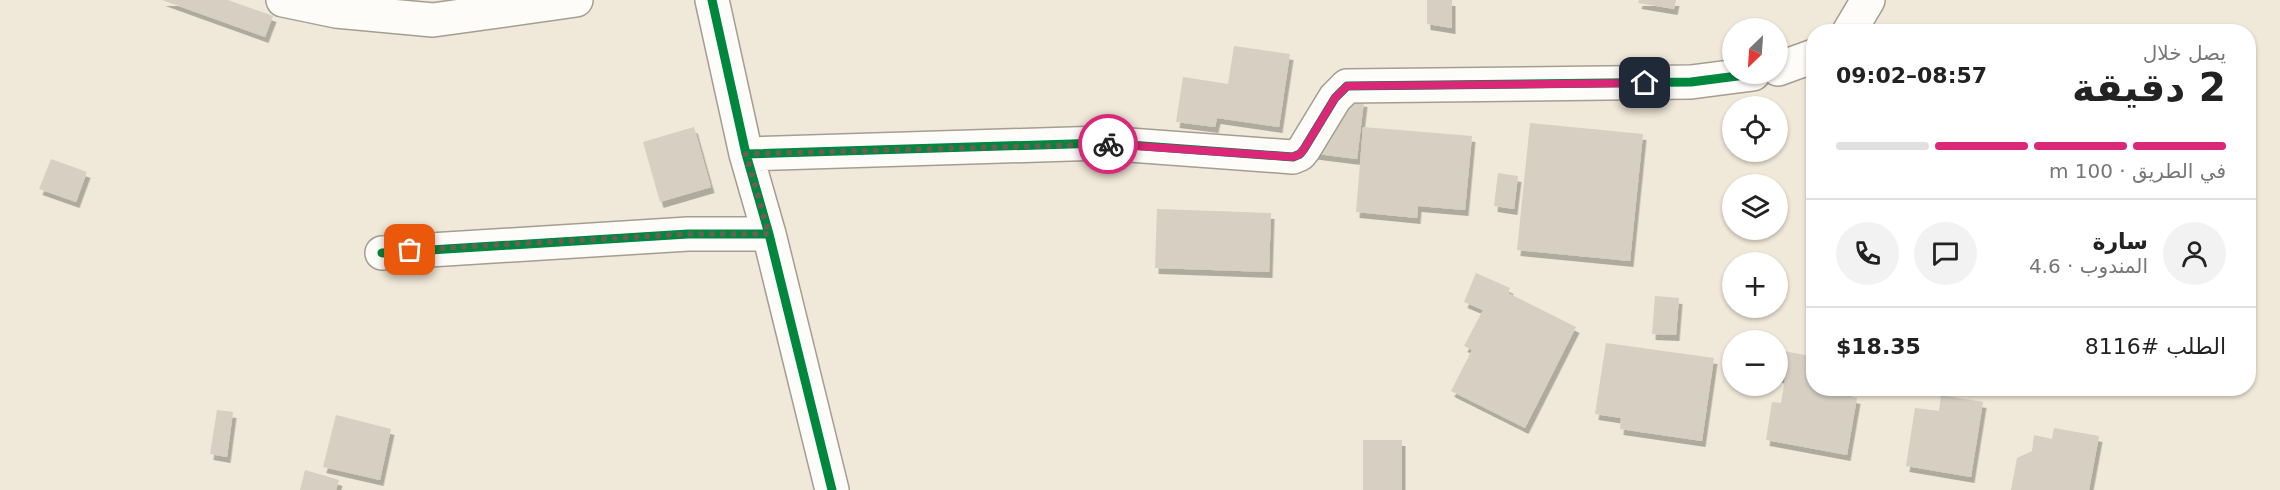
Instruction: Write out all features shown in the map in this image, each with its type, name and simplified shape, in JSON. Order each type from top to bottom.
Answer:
[{"type":"street","points":[[283,0],[336,11],[433,20],[576,0]]},
{"type":"street","points":[[712,0],[746,154],[769,234],[832,490]]},
{"type":"street","points":[[1854,24],[1868,0]]},
{"type":"street","points":[[1788,65],[1806,59]]},
{"type":"street","points":[[746,154],[1102,143],[1293,157],[1304,149],[1335,98],[1347,86],[1692,82],[1722,78]]},
{"type":"street","points":[[382,253],[565,240],[688,234],[769,234]]},
{"type":"building","points":[[162,0],[228,0],[273,16],[265,37]]},
{"type":"building","points":[[1427,0],[1452,0],[1452,28],[1427,24]]},
{"type":"building","points":[[1639,0],[1676,0],[1674,9],[1638,3]]},
{"type":"building","points":[[1234,46],[1290,54],[1279,127],[1217,118],[1215,127],[1176,122],[1183,77],[1228,84]]},
{"type":"building","points":[[1316,95],[1364,101],[1357,159],[1309,153]]},
{"type":"building","points":[[1530,123],[1643,134],[1630,261],[1517,250]]},
{"type":"building","points":[[694,127],[711,187],[660,202],[643,142]]},
{"type":"building","points":[[1363,127],[1472,136],[1465,210],[1418,206],[1417,218],[1356,212]]},
{"type":"building","points":[[51,159],[87,172],[76,202],[39,189]]},
{"type":"building","points":[[1498,173],[1518,176],[1514,209],[1494,206]]},
{"type":"building","points":[[1157,209],[1271,213],[1269,272],[1155,268]]},
{"type":"building","points":[[1476,273],[1510,288],[1508,293],[1576,327],[1525,428],[1451,391],[1472,350],[1464,346],[1483,310],[1464,302]]},
{"type":"building","points":[[1655,296],[1679,298],[1676,335],[1652,334]]},
{"type":"building","points":[[1606,343],[1714,358],[1702,441],[1620,429],[1621,418],[1595,414]]},
{"type":"building","points":[[1788,352],[1806,355],[1806,396],[1857,398],[1847,455],[1766,440],[1772,402],[1781,403],[1782,396],[1788,396]]},
{"type":"building","points":[[1941,396],[1983,402],[1971,477],[1906,466],[1915,408],[1939,411]]},
{"type":"building","points":[[217,410],[233,412],[227,457],[210,454]]},
{"type":"building","points":[[336,415],[391,429],[380,480],[323,467]]},
{"type":"building","points":[[2054,428],[2099,436],[2089,490],[2011,490],[2017,458],[2032,451],[2034,435],[2052,439]]},
{"type":"building","points":[[1363,440],[1402,440],[1402,490],[1363,490]]},
{"type":"building","points":[[305,470],[339,480],[336,490],[300,490]]},
{"type":"cycle path","points":[[712,0],[746,154],[769,234],[832,490]]},
{"type":"cycle path","points":[[746,154],[1102,143],[1293,157],[1304,149],[1335,98],[1347,86],[1691,82],[1722,78]]},
{"type":"cycle path","points":[[382,253],[688,234],[769,234]]},
{"type":"way so far","points":[[410,250],[688,234],[769,234],[746,154],[1108,144]]},
{"type":"route","points":[[1108,144],[1293,157],[1304,149],[1340,91],[1356,84],[1645,83]]}]
